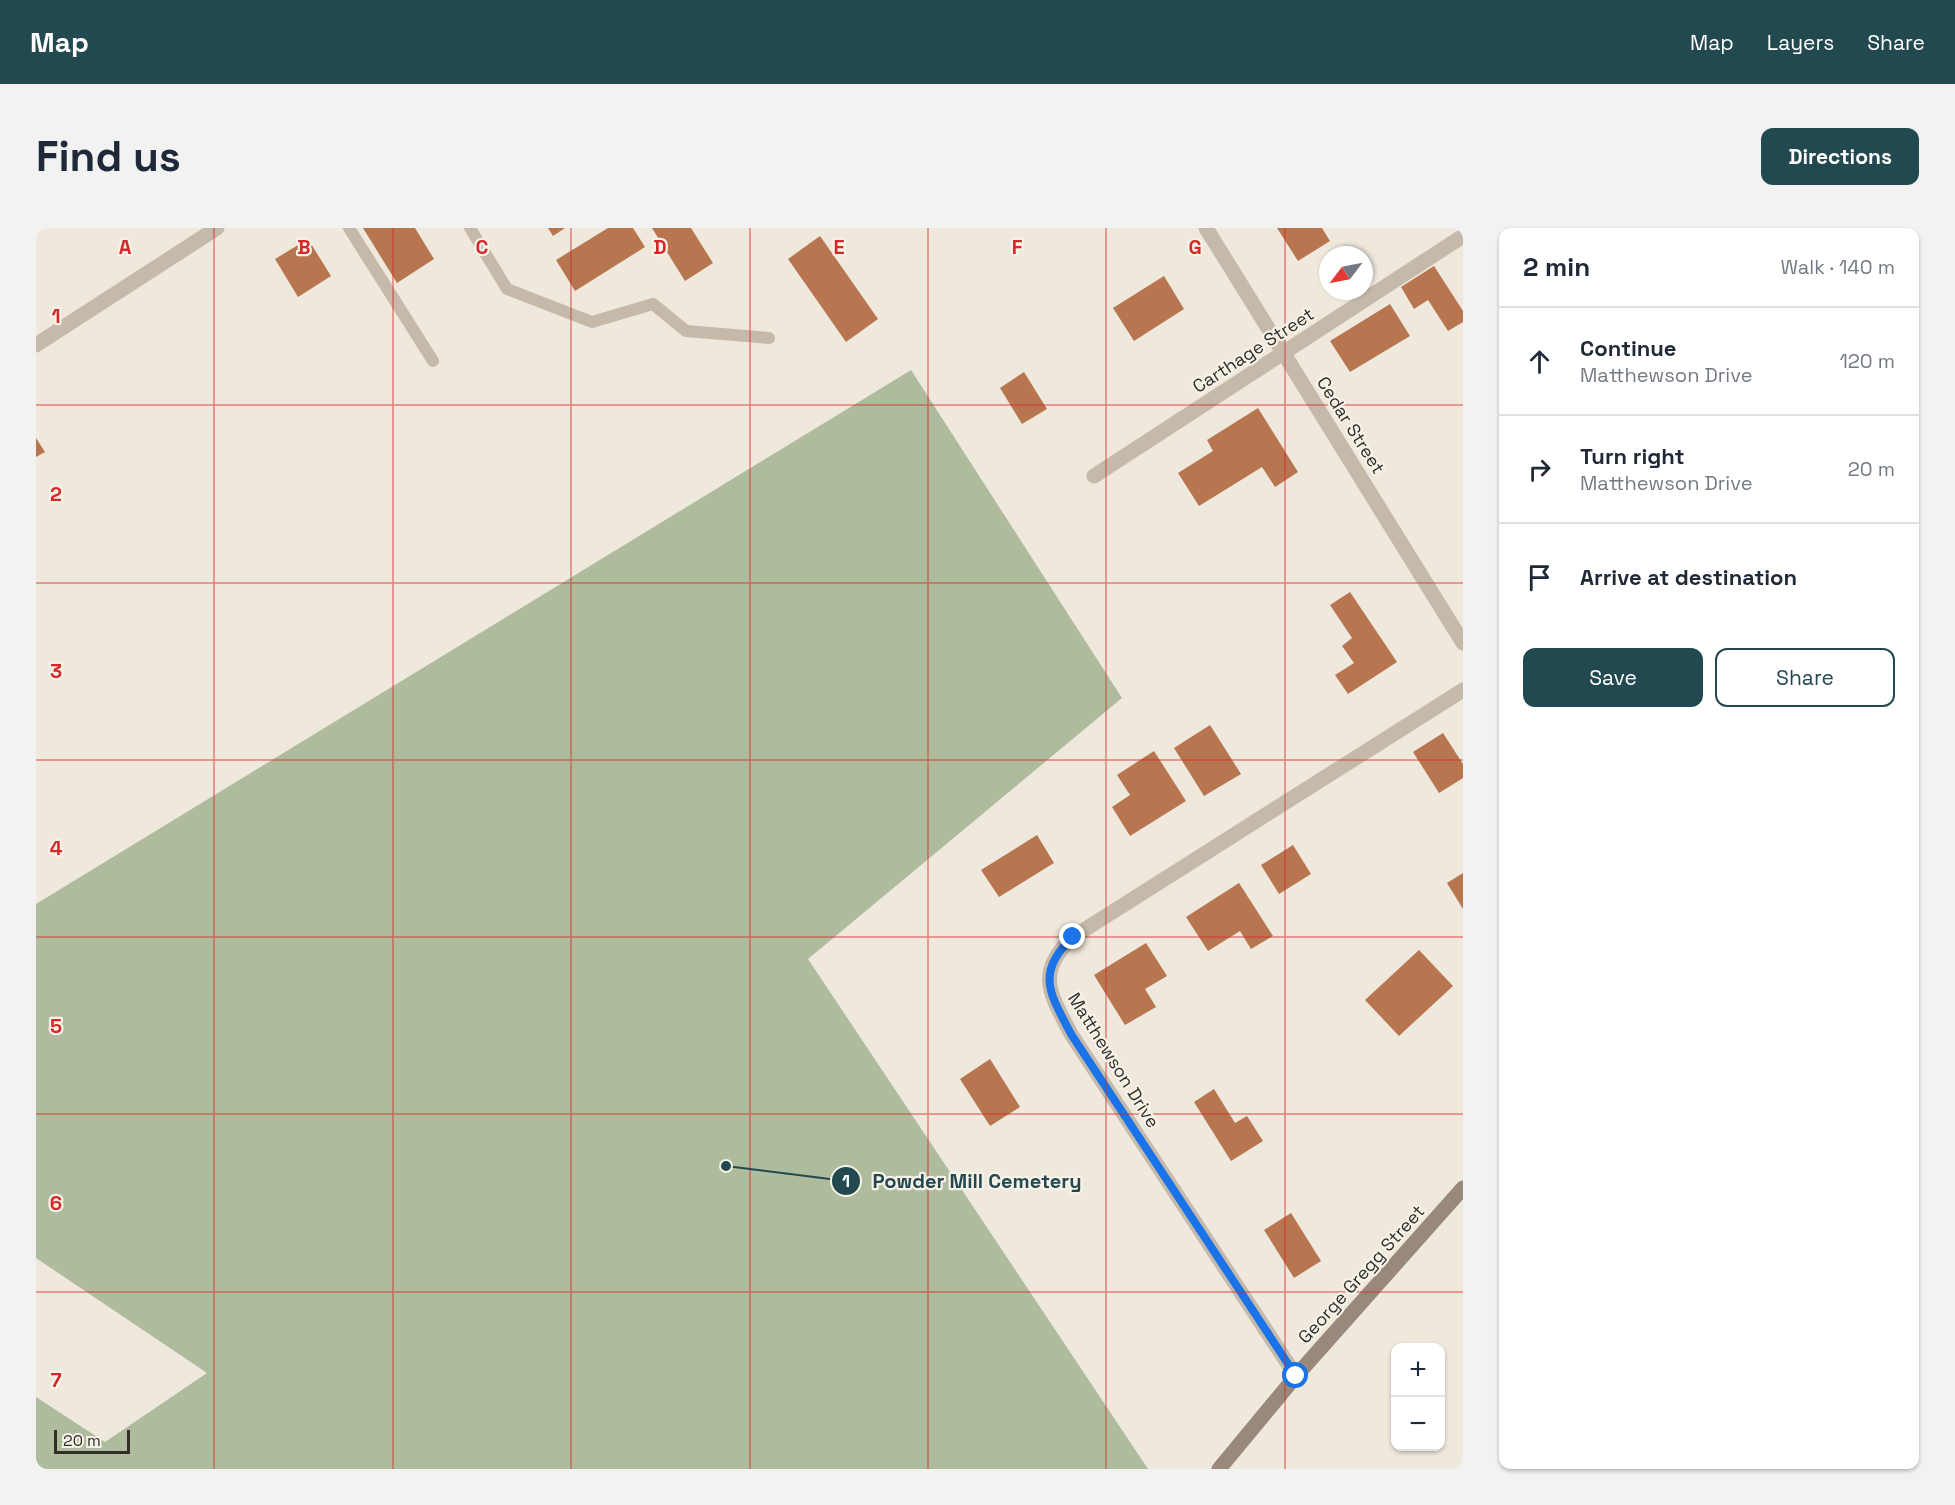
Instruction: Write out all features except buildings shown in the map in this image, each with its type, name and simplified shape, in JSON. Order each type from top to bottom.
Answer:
[{"type":"main road","name":"George Gregg Street","points":[[1218,1469],[1296,1376],[1463,1188]]},
{"type":"street","points":[[36,345],[217,228]]},
{"type":"street","name":"Cedar Street","points":[[1206,228],[1463,643]]},
{"type":"street","name":"Carthage Street","points":[[1094,476],[1463,236]]},
{"type":"street","name":"Matthewson Drive","points":[[1296,1376],[1071,1034],[1049,991],[1050,975],[1057,951],[1073,937],[1463,690]]},
{"type":"lane","points":[[349,228],[433,361]]},
{"type":"lane","points":[[470,228],[507,289],[592,322],[653,304],[686,332],[769,338]]},
{"type":"green space","points":[[911,370],[1122,698],[808,959],[1148,1469],[36,1469],[36,1397],[105,1442],[207,1373],[36,1258],[36,904]]},
{"type":"place","name":"Powder Mill Cemetery","points":[[726,1166]]},
{"type":"route","points":[[1073,937],[1057,951],[1050,975],[1049,991],[1071,1034],[1296,1376]]}]
